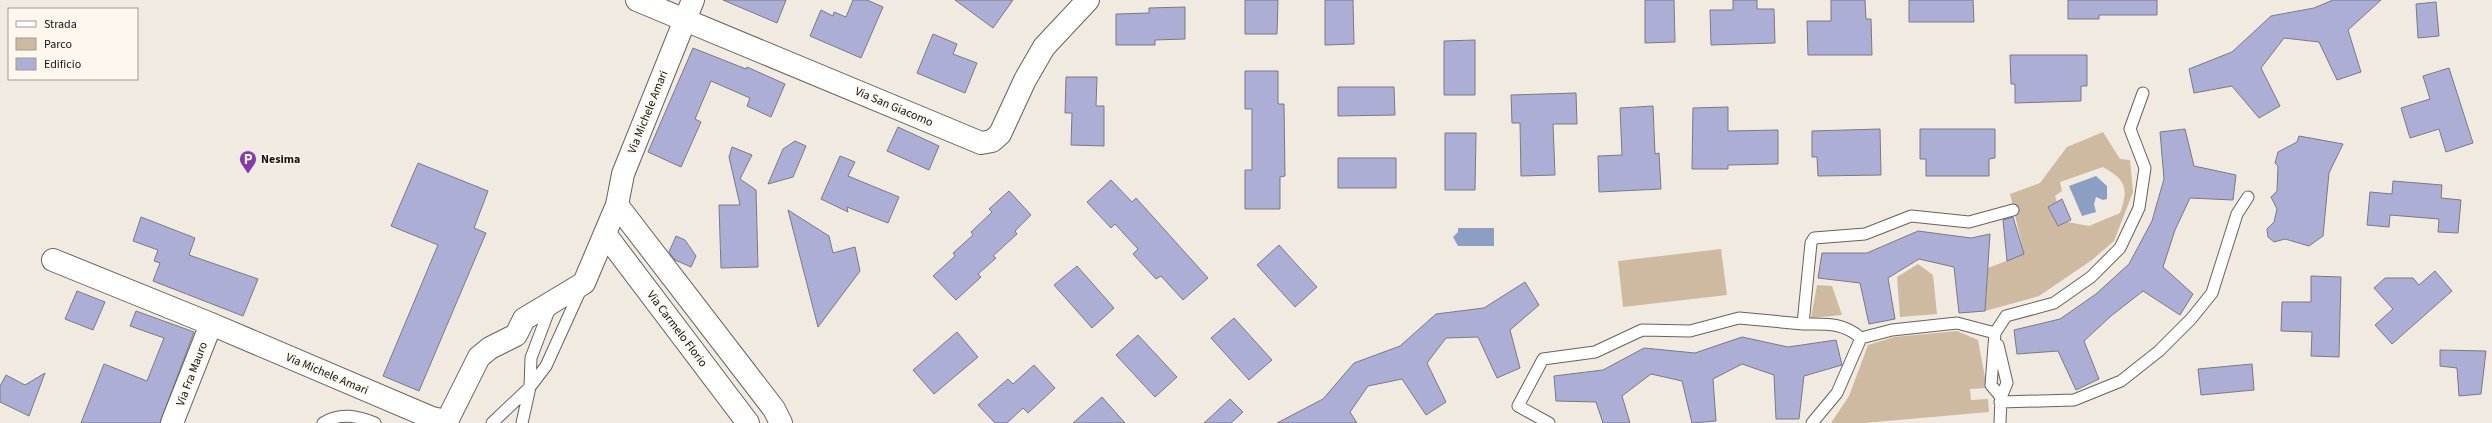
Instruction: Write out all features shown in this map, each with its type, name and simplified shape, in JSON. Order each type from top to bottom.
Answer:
[{"type":"street","name":"Via San Giacomo","points":[[637,0],[689,10],[981,143],[992,141],[1000,134],[1025,80],[1044,47],[1088,0]]},
{"type":"street","name":"Via Michele Amari","points":[[584,283],[617,205],[623,174],[689,10]]},
{"type":"street","points":[[617,205],[782,418]]},
{"type":"street","name":"Via Carmelo Florio","points":[[605,234],[748,423]]},
{"type":"street","name":"Via Michele Amari","points":[[53,260],[441,420],[448,418],[453,413],[478,357],[490,348],[516,335],[524,319],[553,301]]},
{"type":"street","points":[[553,301],[584,283]]},
{"type":"street","name":"Via Fra Mauro","points":[[172,423],[211,324]]},
{"type":"lane","points":[[2000,423],[2001,399],[1991,385],[1995,333],[2006,316],[2054,303],[2091,277],[2120,248],[2139,208],[2146,168],[2130,129],[2143,93]]},
{"type":"lane","points":[[2001,399],[2074,400],[2122,381],[2159,351],[2191,319],[2212,293],[2237,214],[2248,197]]},
{"type":"lane","points":[[1803,324],[1811,243],[1814,238],[1865,234],[1912,216],[1969,222],[2013,210]]},
{"type":"lane","points":[[492,423],[530,387],[546,366],[569,310],[584,283]]},
{"type":"lane","points":[[522,423],[530,387],[531,358],[553,301]]},
{"type":"lane","points":[[1549,423],[1518,406],[1543,359],[1594,352],[1642,330],[1690,331],[1739,318],[1803,324],[1838,324],[1851,328],[1861,338]]},
{"type":"lane","points":[[1861,338],[1892,330],[1957,324],[1995,333]]},
{"type":"lane","points":[[1812,423],[1837,393],[1861,338]]},
{"type":"lane","points":[[323,423],[343,416],[358,416],[375,423]]},
{"type":"green space","points":[[2103,132],[2120,159],[2130,160],[2133,192],[2114,241],[2092,260],[2039,296],[1985,311],[1988,268],[2024,254],[2010,194],[2040,183],[2067,147]],"holes":[[[2103,167],[2117,176],[2124,186],[2125,191],[2120,213],[2089,226],[2067,222],[2058,226],[2048,207],[2057,202],[2055,196],[2062,191],[2060,182]]]},
{"type":"green space","points":[[1721,249],[1727,295],[1623,307],[1618,261]]},
{"type":"green space","points":[[1918,264],[1933,275],[1937,314],[1900,317],[1897,277]]},
{"type":"green space","points":[[1817,285],[1832,286],[1842,315],[1811,318]]},
{"type":"green space","points":[[1957,331],[1978,340],[1987,388],[1970,389],[1971,400],[1988,399],[1989,412],[1864,423],[1831,423],[1849,396],[1868,345],[1894,337]]},
{"type":"water","points":[[2096,176],[2107,186],[2107,199],[2103,200],[2096,197],[2094,204],[2096,212],[2082,216],[2069,186]]},
{"type":"water","points":[[1458,228],[1494,228],[1494,246],[1458,246],[1453,237],[1458,232]]},
{"type":"building","points":[[723,0],[786,0],[777,23]]},
{"type":"building","points":[[853,0],[867,0],[883,7],[861,58],[810,36],[821,10],[833,16],[834,12],[846,17]]},
{"type":"building","points":[[955,0],[1013,0],[993,28]]},
{"type":"building","points":[[1245,0],[1278,0],[1277,34],[1245,34]]},
{"type":"building","points":[[1325,0],[1353,0],[1354,44],[1325,45]]},
{"type":"building","points":[[1645,0],[1674,0],[1675,42],[1645,43]]},
{"type":"building","points":[[1733,0],[1757,0],[1757,9],[1774,9],[1775,43],[1711,45],[1710,10],[1733,10]]},
{"type":"building","points":[[1831,0],[1865,0],[1866,19],[1871,19],[1872,55],[1808,55],[1807,21],[1831,21]]},
{"type":"building","points":[[1909,0],[1973,0],[1974,22],[1909,22]]},
{"type":"building","points":[[2068,0],[2157,0],[2157,15],[2099,15],[2099,19],[2068,19]]},
{"type":"building","points":[[2333,0],[2381,0],[2348,30],[2361,72],[2337,80],[2319,42],[2284,38],[2261,68],[2280,106],[2259,118],[2232,86],[2194,93],[2189,69],[2232,52],[2271,16],[2314,8]]},
{"type":"building","points":[[2436,2],[2439,36],[2418,38],[2416,4]]},
{"type":"building","points":[[1185,7],[1185,39],[1155,40],[1155,45],[1116,45],[1116,14],[1149,13],[1149,8]]},
{"type":"building","points":[[933,34],[957,44],[953,54],[977,63],[965,93],[917,73]]},
{"type":"building","points":[[1475,40],[1475,95],[1444,95],[1444,41]]},
{"type":"building","points":[[693,48],[746,69],[747,67],[785,84],[771,117],[747,106],[750,98],[711,81],[695,119],[701,122],[681,167],[648,152]]},
{"type":"building","points":[[2010,55],[2087,55],[2087,86],[2081,86],[2081,101],[2015,103],[2015,84],[2011,84]]},
{"type":"building","points":[[2449,68],[2473,143],[2446,152],[2439,129],[2410,138],[2401,108],[2430,99],[2423,76]]},
{"type":"building","points":[[1245,71],[1278,71],[1278,104],[1284,104],[1285,176],[1280,177],[1280,209],[1245,209],[1245,170],[1252,170],[1252,109],[1245,109]]},
{"type":"building","points":[[1066,77],[1097,77],[1096,106],[1104,106],[1104,146],[1071,145],[1072,113],[1065,113]]},
{"type":"building","points":[[1338,87],[1394,87],[1395,115],[1338,116]]},
{"type":"building","points":[[1576,93],[1577,124],[1553,124],[1555,175],[1521,176],[1520,123],[1512,123],[1511,95]]},
{"type":"building","points":[[1653,106],[1655,154],[1659,153],[1661,189],[1599,192],[1598,156],[1622,155],[1620,108]]},
{"type":"building","points":[[1728,107],[1728,131],[1778,130],[1778,164],[1728,165],[1728,169],[1692,169],[1693,108]]},
{"type":"building","points":[[898,127],[939,146],[929,170],[887,151]]},
{"type":"building","points":[[1880,129],[1881,175],[1818,176],[1817,157],[1812,157],[1812,131]]},
{"type":"building","points":[[1920,129],[1995,129],[1995,158],[1989,159],[1989,176],[1926,176],[1926,159],[1920,159]]},
{"type":"building","points":[[2185,129],[2194,166],[2236,175],[2233,200],[2190,198],[2175,230],[2163,267],[2193,294],[2180,315],[2143,291],[2111,316],[2084,341],[2099,379],[2076,390],[2058,351],[2017,354],[2014,330],[2060,319],[2096,294],[2129,264],[2152,221],[2164,179],[2160,132]]},
{"type":"building","points":[[1445,133],[1476,133],[1475,190],[1445,190]]},
{"type":"building","points":[[2299,136],[2343,144],[2329,173],[2323,236],[2309,246],[2285,239],[2274,242],[2268,237],[2267,229],[2274,222],[2277,209],[2271,197],[2277,191],[2278,166],[2275,163],[2278,152],[2297,142]]},
{"type":"building","points":[[795,141],[806,146],[793,177],[768,184],[783,149]]},
{"type":"building","points":[[732,147],[752,155],[740,179],[756,190],[758,267],[721,268],[719,205],[740,205],[729,157]]},
{"type":"building","points":[[840,156],[855,162],[848,176],[899,197],[888,223],[847,207],[848,212],[821,199]]},
{"type":"building","points":[[1338,158],[1396,158],[1396,188],[1338,188]]},
{"type":"building","points":[[418,163],[488,191],[474,228],[486,233],[419,391],[383,376],[438,245],[391,226]]},
{"type":"building","points":[[1111,180],[1132,202],[1136,198],[1208,278],[1183,300],[1161,276],[1156,279],[1133,254],[1138,249],[1115,224],[1111,228],[1087,202]]},
{"type":"building","points":[[2393,181],[2442,185],[2441,198],[2461,200],[2458,233],[2438,232],[2439,219],[2390,215],[2389,227],[2367,225],[2370,192],[2392,194]]},
{"type":"building","points":[[1009,191],[1031,215],[1015,231],[1017,234],[993,256],[996,258],[978,274],[981,277],[956,300],[933,276],[955,256],[953,253],[973,235],[971,232],[992,212],[989,209]]},
{"type":"building","points":[[2062,199],[2071,220],[2058,226],[2048,207]]},
{"type":"building","points":[[788,210],[829,236],[833,253],[855,247],[860,271],[818,327]]},
{"type":"building","points":[[141,217],[195,238],[189,255],[258,279],[243,316],[153,281],[160,263],[154,261],[158,250],[133,241]]},
{"type":"building","points":[[2013,217],[2024,254],[2007,261],[2003,220]]},
{"type":"building","points":[[1918,231],[1971,238],[1990,234],[1985,311],[1959,313],[1954,267],[1919,259],[1888,278],[1895,319],[1869,324],[1860,283],[1818,278],[1822,253],[1867,253]]},
{"type":"building","points":[[676,236],[685,240],[696,256],[691,267],[675,260],[669,252]]},
{"type":"building","points":[[1279,245],[1317,287],[1295,307],[1257,265]]},
{"type":"building","points":[[1077,266],[1114,308],[1092,328],[1054,285]]},
{"type":"building","points":[[2435,271],[2452,291],[2392,344],[2375,325],[2393,309],[2374,288],[2385,278],[2413,278],[2419,285]]},
{"type":"building","points":[[2311,276],[2341,277],[2339,357],[2311,356],[2312,332],[2281,331],[2282,302],[2311,302]]},
{"type":"building","points":[[1525,282],[1539,305],[1510,330],[1520,368],[1497,378],[1478,337],[1446,338],[1427,363],[1446,402],[1426,415],[1402,379],[1368,386],[1350,412],[1357,423],[1277,423],[1323,399],[1354,363],[1400,346],[1436,314],[1484,308]]},
{"type":"building","points":[[77,291],[105,302],[93,330],[65,319]]},
{"type":"building","points":[[136,311],[194,332],[160,423],[81,423],[104,364],[147,381],[164,338],[130,326]]},
{"type":"building","points":[[1234,318],[1272,360],[1249,380],[1211,338]]},
{"type":"building","points":[[957,332],[978,357],[934,394],[913,370]]},
{"type":"building","points":[[1138,335],[1177,377],[1155,397],[1116,355]]},
{"type":"building","points":[[1742,337],[1788,347],[1836,340],[1842,365],[1804,376],[1799,419],[1776,419],[1774,375],[1742,364],[1713,379],[1716,421],[1692,423],[1682,381],[1651,374],[1622,396],[1630,423],[1603,423],[1596,402],[1556,401],[1554,376],[1603,370],[1644,348],[1695,353]]},
{"type":"building","points":[[2440,350],[2486,351],[2481,394],[2459,396],[2457,368],[2440,366]]},
{"type":"building","points":[[2252,364],[2254,390],[2201,395],[2198,369]]},
{"type":"building","points":[[1034,365],[1055,388],[1028,413],[1023,408],[1007,423],[995,423],[978,405],[1008,379],[1013,384]]},
{"type":"building","points":[[45,373],[29,416],[0,402],[0,386],[6,375],[25,385]]},
{"type":"building","points":[[1102,397],[1125,423],[1073,423]]},
{"type":"building","points":[[1230,399],[1243,412],[1231,423],[1204,423]]},
{"type":"place","name":"Nesima","points":[[248,174]]}]
